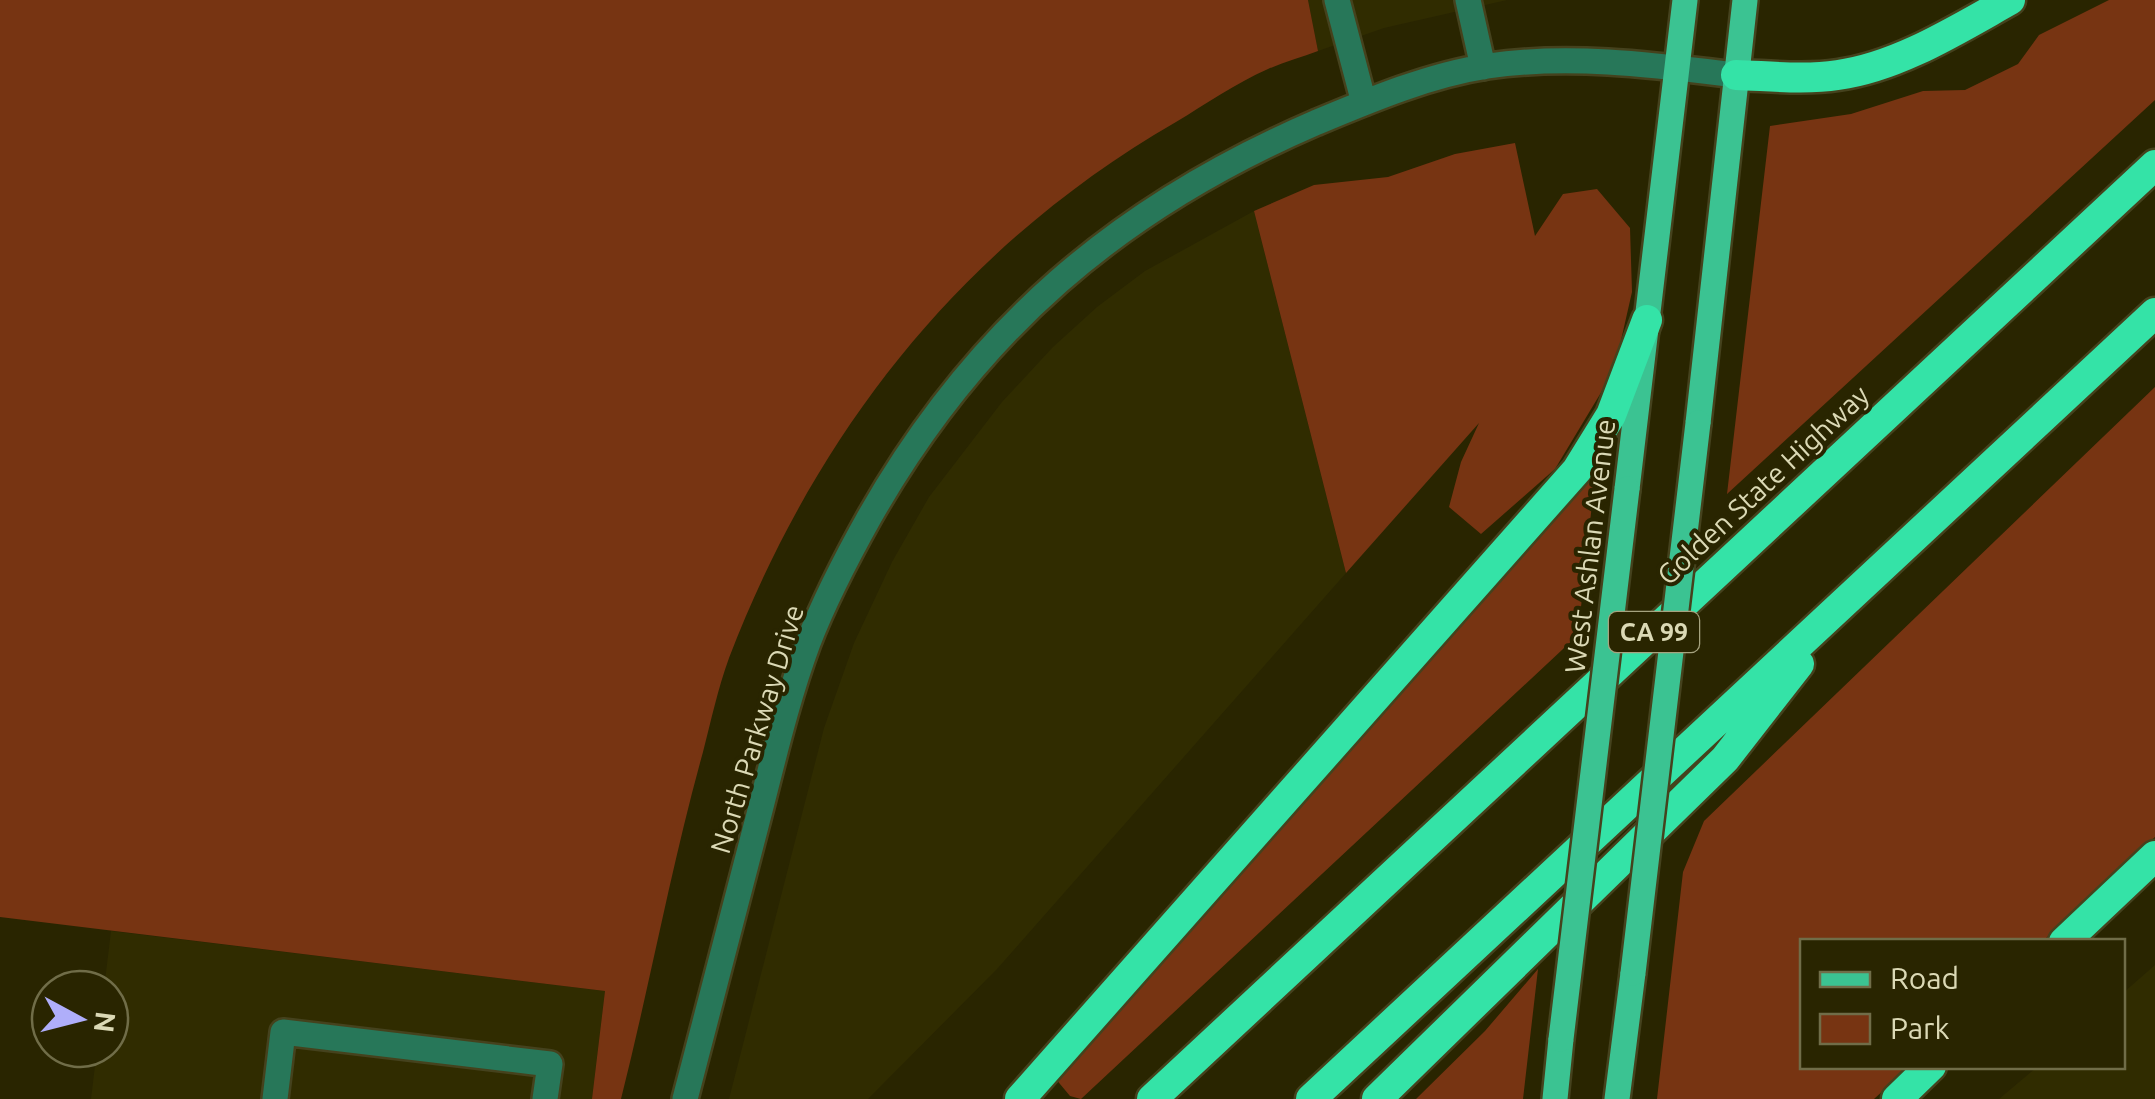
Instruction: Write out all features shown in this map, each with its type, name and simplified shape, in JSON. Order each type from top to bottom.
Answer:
[{"type":"highway","points":[[1736,75],[1839,75],[1899,56],[2010,0]]},
{"type":"highway","name":"Golden State Highway","points":[[1152,1099],[2155,164]]},
{"type":"highway","points":[[1312,1099],[2155,312]]},
{"type":"highway","points":[[1020,1099],[1578,470],[1611,415],[1647,320]]},
{"type":"highway","points":[[1377,1099],[1724,760],[1855,592]]},
{"type":"highway","points":[[2067,939],[2155,856]]},
{"type":"highway","points":[[1896,1099],[1928,1069]]},
{"type":"main road","name":"West Ashlan Avenue","points":[[1555,1099],[1685,0]]},
{"type":"main road","points":[[1617,1099],[1745,0]]},
{"type":"street","points":[[1338,0],[1364,102]]},
{"type":"street","points":[[1468,0],[1483,66]]},
{"type":"street","name":"North Parkway Drive","points":[[686,1099],[780,735],[808,642],[844,563],[893,477],[931,420],[998,336],[1062,277],[1131,225],[1205,177],[1280,138],[1364,102],[1483,66],[1564,60],[1736,75]]},
{"type":"street","points":[[276,1099],[283,1032],[550,1064],[545,1099]]},
{"type":"shaded area","points":[[1308,0],[1507,0],[1384,28],[1318,51]]},
{"type":"shaded area","points":[[1254,211],[1346,573],[997,969],[868,1099],[729,1099],[824,728],[854,643],[892,562],[929,497],[1002,402],[1097,307],[1145,271]]},
{"type":"shaded area","points":[[111,931],[605,991],[592,1099],[91,1099],[95,1069],[130,1069],[130,969],[106,969]]},
{"type":"shaded area","points":[[2155,965],[2155,1099],[1999,1099],[2035,1069],[2125,1069],[2125,991]]},
{"type":"green space","points":[[0,0],[1308,0],[1318,51],[1268,69],[1221,94],[1099,171],[1029,225],[964,285],[906,350],[853,420],[806,495],[765,574],[729,658],[681,839],[621,1099],[592,1099],[605,991],[0,917]]},
{"type":"green space","points":[[2109,0],[2155,0],[2155,100],[1727,494],[1770,126],[1851,114],[1923,91],[1965,90],[2018,64],[2039,35]]},
{"type":"green space","points":[[1515,143],[1535,236],[1563,194],[1597,189],[1630,228],[1632,292],[1614,371],[1555,469],[1481,534],[1449,507],[1461,462],[1479,423],[1346,573],[1254,211],[1314,185],[1388,177],[1455,154]]},
{"type":"green space","points":[[2155,387],[2155,837],[2045,939],[1800,939],[1800,1069],[1907,1069],[1874,1099],[1657,1099],[1683,872],[1704,821]]},
{"type":"green space","points":[[1591,474],[1595,476],[1578,635],[1081,1099],[1070,1096],[1055,1078]]},
{"type":"green space","points":[[1538,969],[1523,1099],[1416,1099],[1485,1031]]}]
